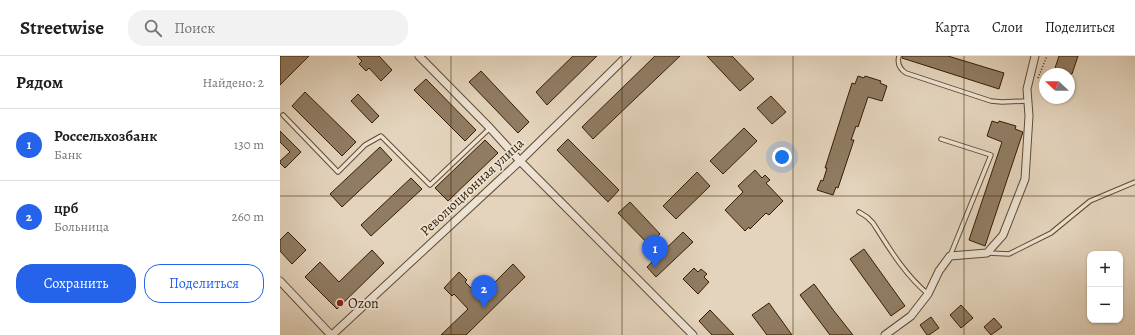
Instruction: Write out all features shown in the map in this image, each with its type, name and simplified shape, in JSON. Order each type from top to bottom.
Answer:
[{"type":"street","points":[[419,56],[426,59],[520,161],[693,335]]},
{"type":"street","name":"Революционная улица","points":[[332,335],[520,161],[627,56]]},
{"type":"street","points":[[885,335],[911,316],[928,294],[939,271],[950,256],[987,253],[1003,235],[1025,179],[1029,116],[1027,89],[1035,56]]},
{"type":"street","points":[[280,281],[332,335]]},
{"type":"lane","points":[[899,56],[899,66],[906,73],[991,100],[1002,102],[1028,101]]},
{"type":"lane","points":[[283,115],[338,172],[365,145],[381,136],[430,185],[490,128]]},
{"type":"lane","points":[[941,139],[991,156],[950,256]]},
{"type":"lane","points":[[987,253],[1009,254],[1051,233],[1090,201],[1135,182]]},
{"type":"lane","points":[[859,212],[873,223],[910,276],[917,285],[928,294]]},
{"type":"building","points":[[280,56],[309,56],[280,85]]},
{"type":"building","points":[[357,56],[379,56],[392,70],[381,81],[369,68],[366,71],[359,64],[362,61]]},
{"type":"building","points":[[573,56],[597,56],[547,105],[536,92]]},
{"type":"building","points":[[655,56],[680,56],[593,139],[582,127]]},
{"type":"building","points":[[707,56],[732,56],[754,79],[740,91]]},
{"type":"building","points":[[902,56],[948,56],[1004,73],[999,89],[902,58]]},
{"type":"building","points":[[1059,56],[1078,56],[1074,68],[1055,68]]},
{"type":"building","points":[[481,71],[529,122],[518,133],[469,82]]},
{"type":"building","points":[[858,76],[864,78],[865,76],[881,81],[880,83],[887,86],[882,101],[868,97],[858,127],[856,126],[851,140],[854,140],[838,188],[836,187],[833,195],[817,190],[821,180],[823,181],[827,168],[825,168],[852,83],[855,84]]},
{"type":"building","points":[[426,79],[476,130],[465,141],[414,90]]},
{"type":"building","points":[[305,92],[356,142],[342,156],[292,106]]},
{"type":"building","points":[[358,94],[379,116],[372,123],[351,101]]},
{"type":"building","points":[[771,96],[786,112],[772,124],[757,108]]},
{"type":"building","points":[[992,121],[998,123],[999,121],[1016,126],[1015,129],[1023,132],[985,246],[969,240],[1002,142],[987,136]]},
{"type":"building","points":[[744,128],[757,141],[723,174],[710,161]]},
{"type":"building","points":[[280,131],[301,152],[285,168],[280,161],[290,152],[280,142]]},
{"type":"building","points":[[568,139],[619,190],[608,202],[557,150]]},
{"type":"building","points":[[485,140],[498,153],[448,201],[435,188]]},
{"type":"building","points":[[380,147],[392,160],[342,207],[330,194]]},
{"type":"building","points":[[755,170],[762,178],[765,175],[770,180],[766,183],[783,201],[769,215],[766,213],[750,229],[749,227],[745,231],[725,210],[743,192],[738,186]]},
{"type":"building","points":[[697,172],[710,186],[676,219],[663,206]]},
{"type":"building","points":[[411,178],[422,189],[371,236],[361,225]]},
{"type":"building","points":[[630,202],[660,234],[649,245],[618,213]]},
{"type":"building","points":[[288,232],[306,250],[292,264],[280,251],[280,240]]},
{"type":"building","points":[[683,232],[693,242],[656,277],[647,267]]},
{"type":"building","points":[[864,249],[905,306],[891,316],[850,259]]},
{"type":"building","points":[[372,250],[384,263],[337,309],[305,277],[320,262],[339,282]]},
{"type":"building","points":[[513,264],[525,277],[521,281],[466,335],[441,335],[468,309],[454,294],[452,296],[444,288],[459,272],[467,280],[465,282],[480,297]]},
{"type":"building","points":[[694,268],[698,272],[701,269],[707,274],[704,277],[709,282],[698,294],[683,279]]},
{"type":"building","points":[[814,284],[853,335],[830,335],[800,295]]},
{"type":"building","points":[[769,303],[792,335],[767,335],[752,315]]},
{"type":"building","points":[[961,305],[973,318],[961,328],[950,315]]},
{"type":"building","points":[[710,310],[734,335],[712,335],[699,321]]},
{"type":"building","points":[[931,317],[939,328],[927,335],[920,325]]},
{"type":"building","points":[[994,318],[1002,327],[991,335],[984,327]]},
{"type":"place","name":"Россельхозбанк","points":[[655,268]]},
{"type":"place","name":"Ozon","points":[[340,303]]},
{"type":"place","name":"црб","points":[[484,308]]}]
